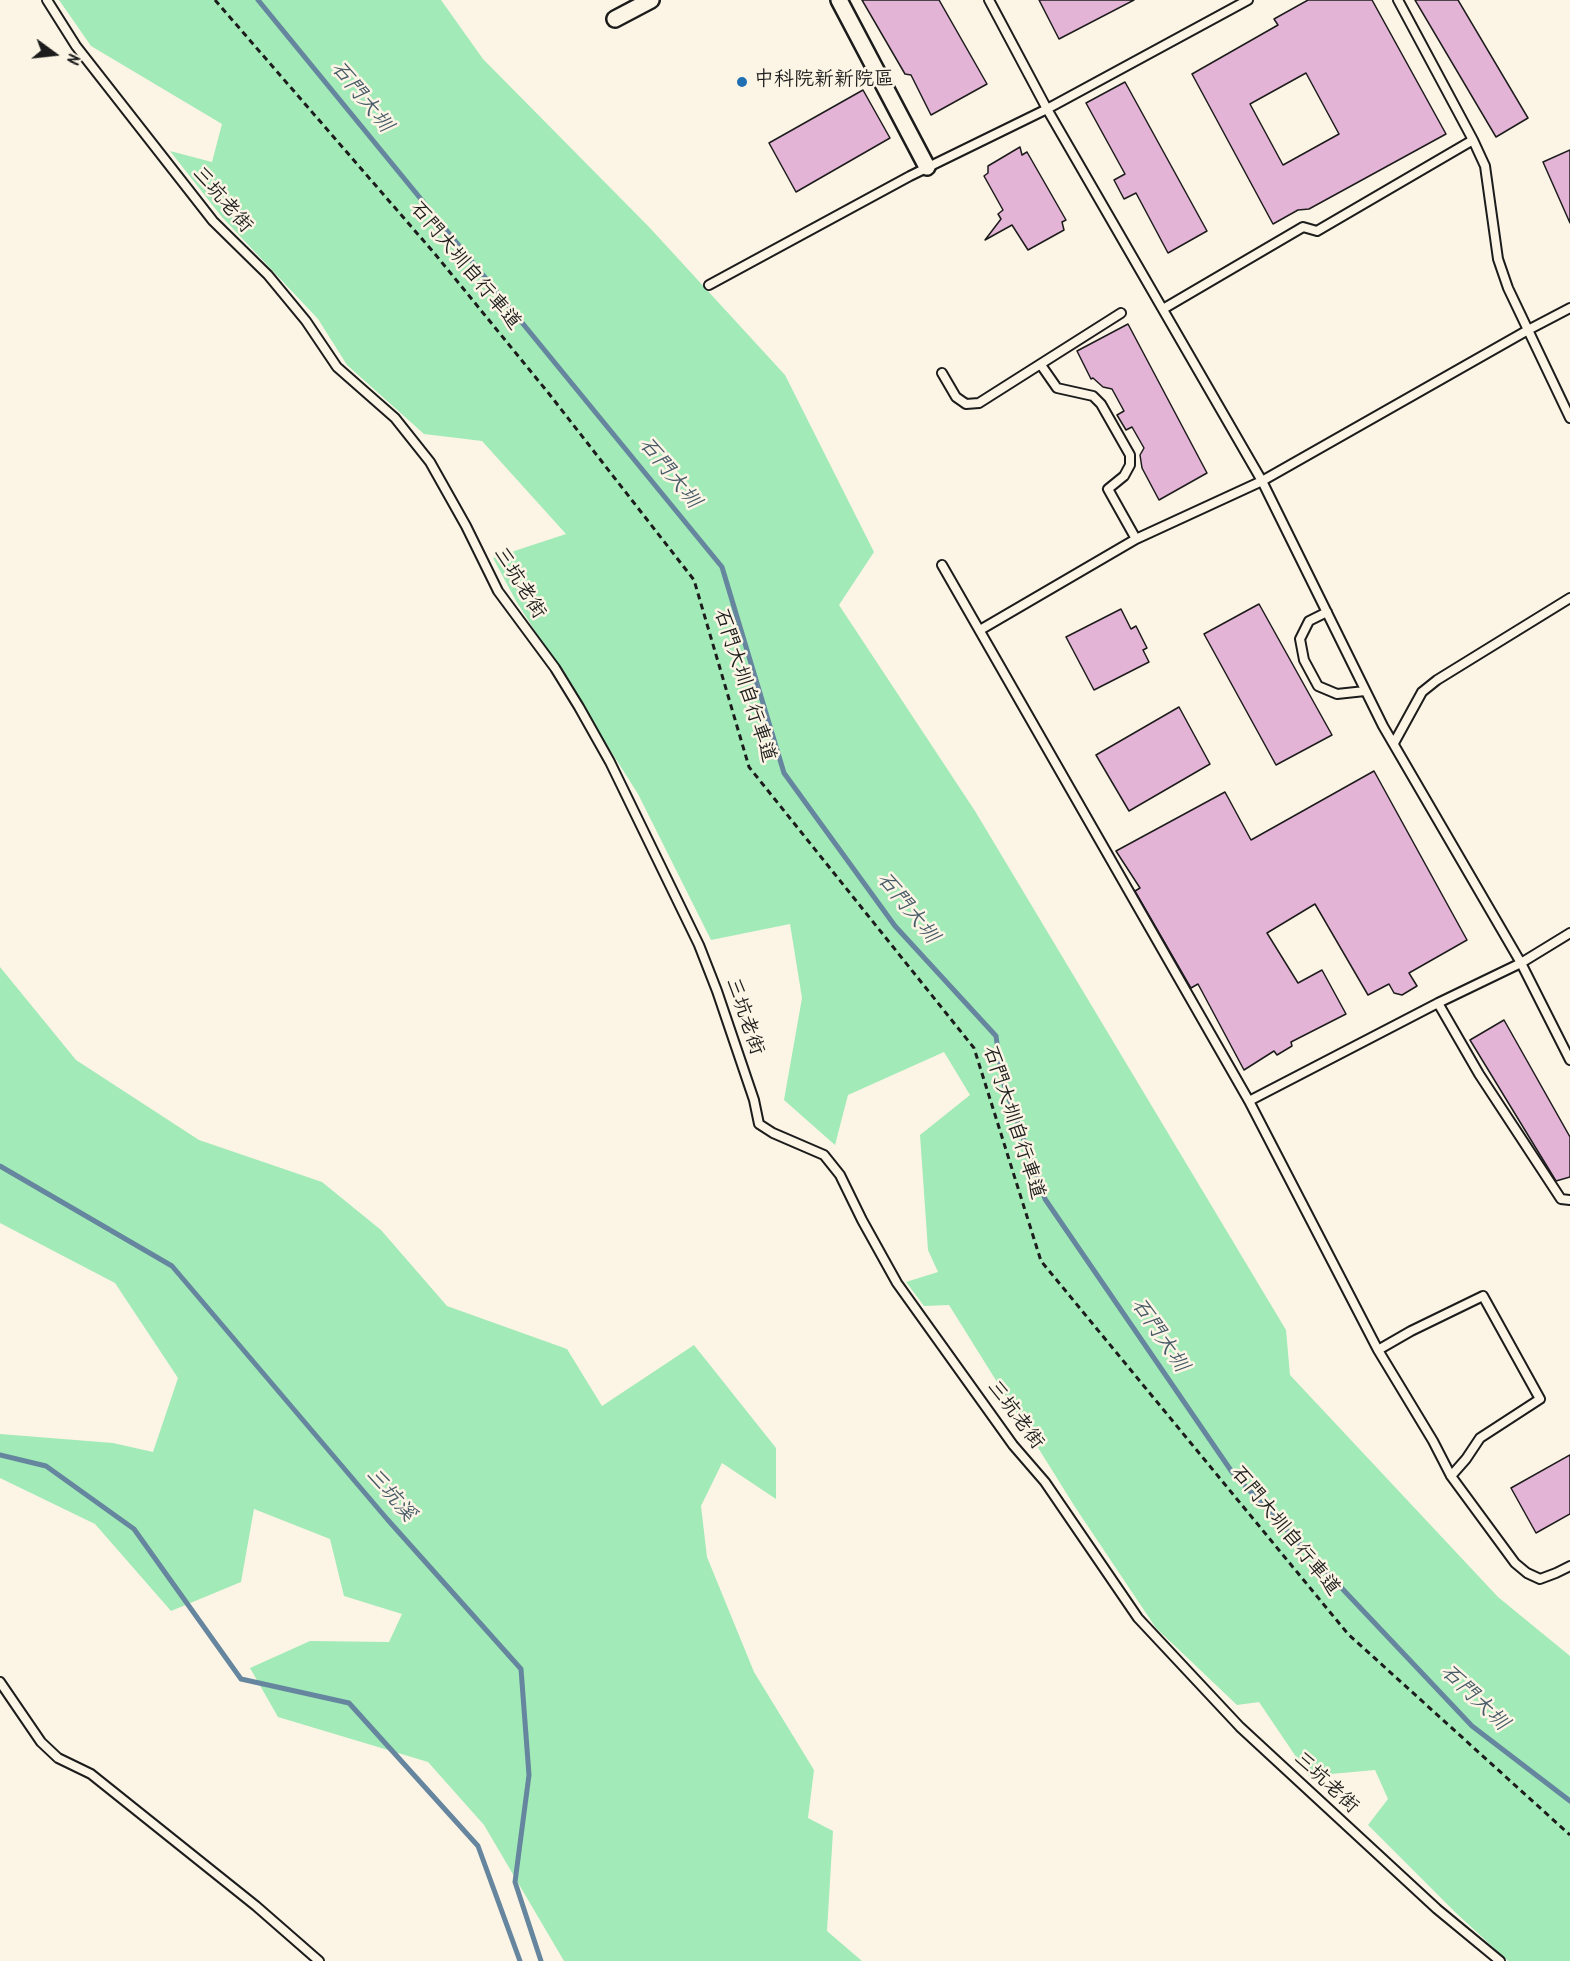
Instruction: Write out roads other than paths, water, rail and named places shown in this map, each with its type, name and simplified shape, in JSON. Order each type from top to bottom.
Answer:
[{"type":"street","points":[[615,19],[651,0]]},
{"type":"street","points":[[839,0],[927,167]]},
{"type":"lane","name":"三坑老街","points":[[47,0],[76,46],[213,221],[268,275],[306,321],[337,367],[395,418],[430,462],[466,526],[498,591],[555,668],[610,762],[699,945],[754,1100],[759,1124],[773,1133],[824,1155],[840,1175],[897,1283],[1013,1445],[1045,1482],[1138,1618],[1240,1727],[1437,1909],[1500,1961]]},
{"type":"lane","points":[[989,0],[1047,109],[1262,481],[1383,726],[1521,963],[1570,1060]]},
{"type":"lane","points":[[709,285],[927,167],[1047,109],[1248,0]]},
{"type":"lane","points":[[1398,0],[1485,166],[1498,259],[1508,288],[1570,418]]},
{"type":"lane","points":[[1162,309],[1303,227],[1317,231],[1473,140]]},
{"type":"lane","points":[[980,630],[1136,539],[1262,481],[1570,308]]},
{"type":"lane","points":[[942,373],[956,397],[966,404],[980,403],[1121,313]]},
{"type":"lane","points":[[1041,365],[1057,388],[1094,396],[1101,404],[1130,455],[1130,465],[1124,477],[1108,489],[1136,539]]},
{"type":"lane","points":[[942,565],[1249,1101],[1378,1350],[1433,1441],[1451,1476],[1515,1563],[1527,1573],[1540,1579],[1570,1566]]},
{"type":"lane","points":[[1394,743],[1422,692],[1437,680],[1570,598]]},
{"type":"lane","points":[[1327,612],[1309,621],[1300,639],[1304,660],[1318,686],[1336,694],[1365,691]]},
{"type":"lane","points":[[1249,1101],[1438,1003],[1521,963],[1570,933]]},
{"type":"lane","points":[[1438,1003],[1479,1074],[1561,1198],[1570,1200]]},
{"type":"lane","points":[[1378,1350],[1483,1296],[1539,1399],[1480,1438],[1451,1476]]},
{"type":"lane","points":[[0,1682],[41,1742],[58,1758],[91,1774],[256,1906],[319,1961]]},
{"type":"waterway","name":"石門大圳","points":[[258,0],[722,567],[784,773],[895,926],[996,1036],[1002,1079],[1045,1199],[1232,1472],[1472,1726],[1570,1801]]},
{"type":"waterway","name":"三坑溪","points":[[0,1166],[172,1266],[387,1519],[521,1669],[529,1775],[515,1882],[541,1961]]},
{"type":"waterway","points":[[0,1455],[46,1466],[134,1529],[241,1679],[349,1703],[478,1846],[520,1961]]},
{"type":"place","name":"中科院新新院區","points":[[742,82]]}]
